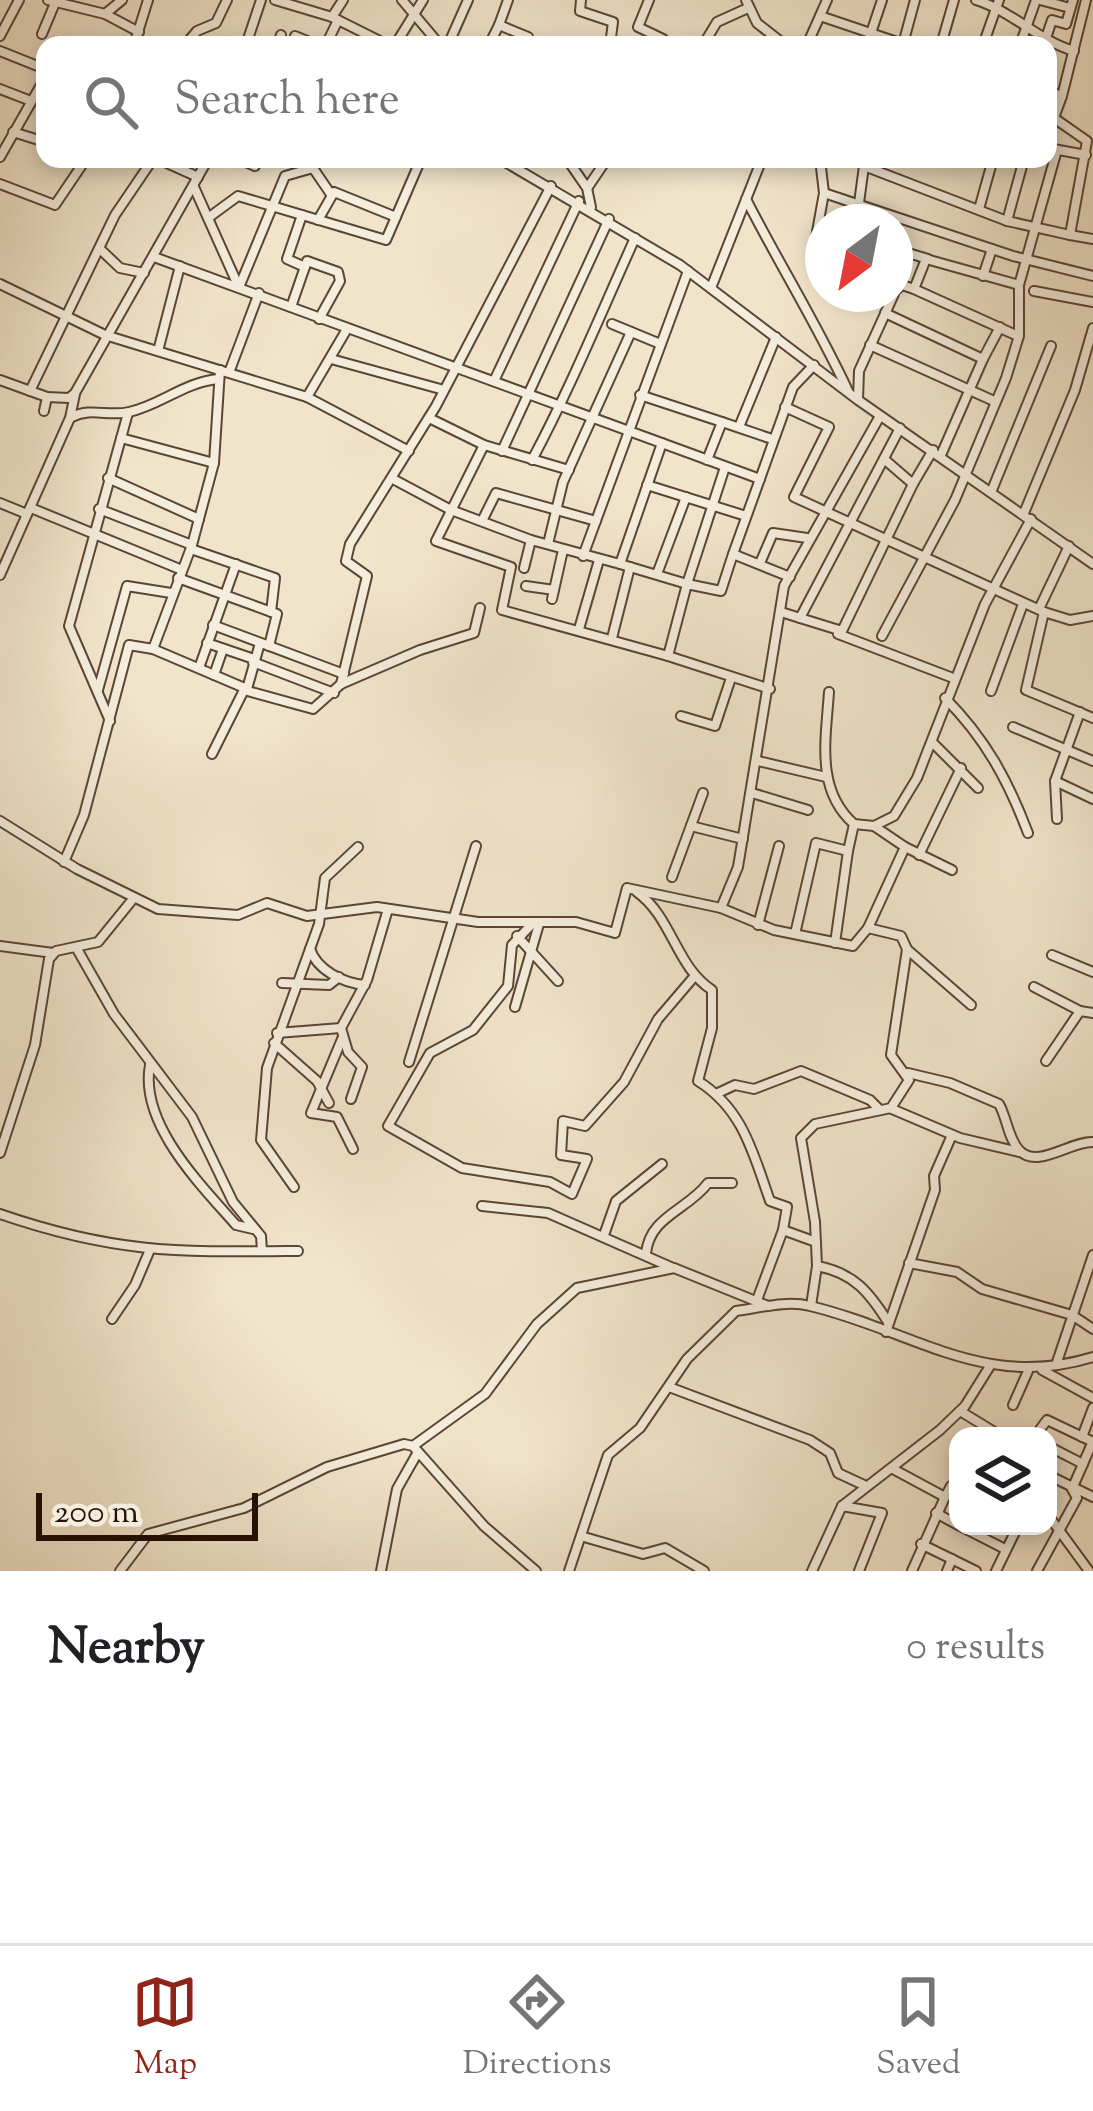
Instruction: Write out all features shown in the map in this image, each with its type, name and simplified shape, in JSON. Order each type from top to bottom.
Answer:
[{"type":"street","points":[[0,36],[19,0]]},
{"type":"street","points":[[105,14],[122,0]]},
{"type":"street","points":[[137,36],[148,0]]},
{"type":"street","points":[[193,36],[216,23],[227,0]]},
{"type":"street","points":[[249,36],[261,0]]},
{"type":"street","points":[[275,0],[299,2],[373,36]]},
{"type":"street","points":[[329,36],[343,0]]},
{"type":"street","points":[[402,0],[434,36]]},
{"type":"street","points":[[400,36],[423,0]]},
{"type":"street","points":[[494,36],[508,0]]},
{"type":"street","points":[[581,0],[580,10],[613,22],[611,36]]},
{"type":"street","points":[[649,0],[638,27],[656,36]]},
{"type":"street","points":[[811,36],[827,0]]},
{"type":"street","points":[[870,36],[882,0]]},
{"type":"street","points":[[906,36],[915,0]]},
{"type":"street","points":[[943,36],[953,0]]},
{"type":"street","points":[[976,0],[998,3],[1036,36]]},
{"type":"street","points":[[1022,36],[1038,0],[1071,4],[1066,24],[1052,20],[1047,36]]},
{"type":"street","points":[[1057,110],[1087,0]]},
{"type":"street","points":[[448,36],[466,1]]},
{"type":"street","points":[[42,34],[52,2],[105,14],[139,32]]},
{"type":"street","points":[[985,36],[998,3]]},
{"type":"street","points":[[708,36],[717,22],[747,4],[757,23],[774,36]]},
{"type":"street","points":[[820,16],[879,36]]},
{"type":"street","points":[[500,25],[526,36]]},
{"type":"street","points":[[1057,47],[1074,51]]},
{"type":"street","points":[[0,51],[36,69]]},
{"type":"street","points":[[0,89],[31,101]]},
{"type":"street","points":[[0,157],[36,91]]},
{"type":"street","points":[[1057,94],[1062,96]]},
{"type":"street","points":[[1057,120],[1084,135],[1088,174],[1070,235]]},
{"type":"street","points":[[13,132],[36,139]]},
{"type":"street","points":[[1057,148],[1086,155]]},
{"type":"street","points":[[0,184],[55,205],[80,168]]},
{"type":"street","points":[[30,391],[122,202],[149,168]]},
{"type":"street","points":[[172,168],[195,181],[239,285]]},
{"type":"street","points":[[0,575],[70,418],[75,393],[203,168]]},
{"type":"street","points":[[239,285],[285,176],[313,168],[329,193],[397,217]]},
{"type":"street","points":[[208,218],[238,196],[386,240],[417,168]]},
{"type":"street","points":[[517,168],[609,219],[711,287],[880,416],[968,472],[1093,564]]},
{"type":"street","points":[[573,168],[587,188],[592,209]]},
{"type":"street","points":[[587,188],[601,168]]},
{"type":"street","points":[[711,287],[758,168]]},
{"type":"street","points":[[821,168],[823,204]]},
{"type":"street","points":[[860,202],[864,168]]},
{"type":"street","points":[[877,168],[1007,220],[1093,239]]},
{"type":"street","points":[[979,209],[990,168]]},
{"type":"street","points":[[1007,220],[1021,168]]},
{"type":"street","points":[[882,636],[968,472],[1019,336],[1019,285],[1039,228],[1048,168]]},
{"type":"street","points":[[64,862],[84,815],[130,644],[313,709],[334,693],[343,679],[367,576],[350,568],[350,544],[456,370],[551,186]]},
{"type":"street","points":[[319,220],[329,193]]},
{"type":"street","points":[[824,193],[864,204]]},
{"type":"street","points":[[746,199],[787,278],[806,302],[848,392]]},
{"type":"street","points":[[494,381],[579,202]]},
{"type":"street","points":[[302,215],[287,259],[305,267]]},
{"type":"street","points":[[502,451],[525,391],[609,219]]},
{"type":"street","points":[[913,226],[1093,276]]},
{"type":"street","points":[[532,460],[562,406],[597,313],[635,238]]},
{"type":"street","points":[[100,249],[120,268],[145,273]]},
{"type":"street","points":[[983,276],[992,249]]},
{"type":"street","points":[[913,255],[1019,285]]},
{"type":"street","points":[[154,257],[760,479]]},
{"type":"street","points":[[928,260],[914,289],[1019,336]]},
{"type":"street","points":[[292,307],[307,261],[340,277],[320,319]]},
{"type":"street","points":[[158,351],[180,266]]},
{"type":"street","points":[[583,556],[688,272]]},
{"type":"street","points":[[0,284],[105,335],[308,397],[409,452]]},
{"type":"street","points":[[1034,290],[1093,302]]},
{"type":"street","points":[[153,649],[191,547],[214,463],[223,373],[259,293]]},
{"type":"street","points":[[858,400],[860,371],[885,314],[983,359]]},
{"type":"street","points":[[612,324],[658,343]]},
{"type":"street","points":[[838,634],[1000,327]]},
{"type":"street","points":[[874,826],[896,813],[933,743],[944,698],[1027,516],[1093,328]]},
{"type":"street","points":[[308,397],[347,329]]},
{"type":"street","points":[[548,544],[568,470],[631,332]]},
{"type":"street","points":[[739,428],[776,337]]},
{"type":"street","points":[[870,345],[994,401]]},
{"type":"street","points":[[992,490],[1051,346]]},
{"type":"street","points":[[331,358],[444,390]]},
{"type":"street","points":[[393,479],[451,510],[531,540],[721,592],[785,407],[796,381],[814,365]]},
{"type":"street","points":[[70,418],[82,411],[128,412],[223,373]]},
{"type":"street","points":[[0,380],[47,397],[69,398],[75,393]]},
{"type":"street","points":[[640,395],[772,439]]},
{"type":"street","points":[[44,411],[47,397]]},
{"type":"street","points":[[785,407],[830,427],[794,497],[1023,604],[1070,620],[1093,616]]},
{"type":"street","points":[[110,722],[69,626],[128,412]]},
{"type":"street","points":[[721,908],[743,839],[790,577],[807,538],[880,416]]},
{"type":"street","points":[[429,418],[484,446],[568,470]]},
{"type":"street","points":[[707,460],[722,422]]},
{"type":"street","points":[[800,618],[899,428]]},
{"type":"street","points":[[121,438],[214,463]]},
{"type":"street","points":[[611,638],[625,566],[662,442]]},
{"type":"street","points":[[484,446],[436,541],[512,567],[502,610],[611,638],[770,689]]},
{"type":"street","points":[[884,459],[914,484]]},
{"type":"street","points":[[668,656],[725,467]]},
{"type":"street","points":[[108,478],[199,519]]},
{"type":"street","points":[[647,485],[746,516]]},
{"type":"street","points":[[482,521],[496,493],[596,520]]},
{"type":"street","points":[[657,574],[686,496]]},
{"type":"street","points":[[0,502],[92,534],[222,596],[280,616],[254,660],[247,689],[212,754]]},
{"type":"street","points":[[99,508],[277,580],[271,612]]},
{"type":"street","points":[[760,563],[773,533],[807,538]]},
{"type":"street","points":[[524,568],[531,540]]},
{"type":"street","points":[[1069,545],[1042,611],[1026,690],[1093,718]]},
{"type":"street","points":[[526,586],[553,594],[563,550]]},
{"type":"street","points":[[733,554],[790,577]]},
{"type":"street","points":[[579,629],[599,560]]},
{"type":"street","points":[[200,668],[236,564]]},
{"type":"street","points":[[98,691],[129,584],[171,593]]},
{"type":"street","points":[[991,691],[1023,604]]},
{"type":"street","points":[[213,625],[343,679],[474,634],[481,608]]},
{"type":"street","points":[[781,612],[953,678]]},
{"type":"street","points":[[207,644],[334,693]]},
{"type":"street","points":[[214,675],[223,649]]},
{"type":"street","points":[[102,674],[122,680]]},
{"type":"street","points":[[681,716],[715,726],[730,678]]},
{"type":"street","points":[[830,692],[826,777],[841,812],[854,824],[874,826],[952,870]]},
{"type":"street","points":[[944,698],[977,731],[1011,789],[1028,833]]},
{"type":"street","points":[[1057,819],[1054,781],[1079,712]]},
{"type":"street","points":[[1013,727],[1093,761]]},
{"type":"street","points":[[933,743],[978,788]]},
{"type":"street","points":[[758,761],[826,777]]},
{"type":"street","points":[[919,855],[961,767]]},
{"type":"street","points":[[1054,781],[1093,799]]},
{"type":"street","points":[[672,877],[703,794]]},
{"type":"street","points":[[752,794],[808,811]]},
{"type":"street","points":[[0,821],[64,862],[158,909],[238,915],[267,904],[319,914],[388,909],[457,919],[576,922],[615,933],[627,888],[721,908],[758,925],[853,946],[868,928],[904,847]]},
{"type":"street","points":[[835,943],[854,824]]},
{"type":"street","points":[[691,826],[743,839]]},
{"type":"street","points":[[410,1062],[476,846]]},
{"type":"street","points":[[758,925],[779,846]]},
{"type":"street","points":[[795,934],[813,846],[848,850]]},
{"type":"street","points":[[294,1187],[260,1132],[275,1038],[309,948],[325,878],[358,847]]},
{"type":"street","points":[[633,890],[672,933],[694,979],[712,990],[712,1028],[696,1077],[718,1093],[740,1119],[770,1201],[787,1207],[757,1300]]},
{"type":"street","points":[[0,946],[53,953],[77,950],[108,934],[134,899]]},
{"type":"street","points":[[353,1149],[337,1117],[311,1113],[365,985],[388,909]]},
{"type":"street","points":[[536,923],[517,936],[508,986],[473,1030],[430,1053],[388,1126],[463,1168],[550,1182],[572,1194],[587,1159],[561,1155],[562,1121],[585,1126],[624,1082],[658,1019],[694,979]]},
{"type":"street","points":[[515,1006],[536,923]]},
{"type":"street","points":[[868,928],[901,936],[907,950],[970,1005]]},
{"type":"street","points":[[517,936],[558,981]]},
{"type":"street","points":[[309,948],[315,962],[365,985]]},
{"type":"street","points":[[77,950],[150,1064],[192,1117],[232,1202],[256,1229],[262,1251]]},
{"type":"street","points":[[907,950],[891,1055],[908,1073],[950,1083],[999,1104],[1021,1153]]},
{"type":"street","points":[[0,1153],[31,1059],[46,965],[53,953]]},
{"type":"street","points":[[1052,955],[1093,972]]},
{"type":"street","points":[[282,983],[329,986],[339,977]]},
{"type":"street","points":[[1034,987],[1093,1013]]},
{"type":"street","points":[[1046,1061],[1080,1011]]},
{"type":"street","points":[[275,1038],[342,1033]]},
{"type":"street","points":[[342,1033],[362,1067],[351,1099]]},
{"type":"street","points":[[275,1038],[329,1103]]},
{"type":"street","points":[[150,1064],[148,1106],[160,1130],[236,1226],[256,1229]]},
{"type":"street","points":[[718,1093],[734,1085],[754,1089],[801,1071],[952,1135],[1021,1153],[1044,1157],[1068,1144],[1093,1142]]},
{"type":"street","points":[[811,1306],[816,1242],[801,1138],[814,1124],[886,1110],[904,1094],[908,1073]]},
{"type":"street","points":[[887,1328],[937,1184],[934,1176],[952,1135]]},
{"type":"street","points":[[604,1235],[616,1202],[662,1164]]},
{"type":"street","points":[[646,1253],[664,1217],[687,1207],[708,1183],[733,1183]]},
{"type":"street","points":[[482,1206],[548,1213],[769,1306]]},
{"type":"street","points":[[0,1214],[88,1242],[148,1252],[298,1251]]},
{"type":"street","points":[[783,1230],[816,1242]]},
{"type":"street","points":[[112,1319],[135,1286],[148,1252]]},
{"type":"street","points":[[1056,1365],[1093,1255]]},
{"type":"street","points":[[909,1263],[957,1271],[982,1289],[1072,1315],[1093,1329]]},
{"type":"street","points":[[817,1266],[865,1287],[887,1328]]},
{"type":"street","points":[[381,1571],[397,1489],[416,1449],[485,1394],[566,1295],[577,1288],[674,1268]]},
{"type":"street","points":[[569,1571],[584,1538],[608,1455],[640,1429],[687,1359],[736,1311],[811,1306],[990,1366],[1028,1371],[1093,1357]]},
{"type":"street","points":[[1076,1362],[1093,1369]]},
{"type":"street","points":[[812,1571],[842,1506],[960,1411],[990,1366]]},
{"type":"street","points":[[1040,1369],[1093,1398]]},
{"type":"street","points":[[1013,1405],[1028,1371]]},
{"type":"street","points":[[669,1388],[810,1440],[830,1453],[838,1473],[866,1486]]},
{"type":"street","points":[[1082,1437],[1093,1408]]},
{"type":"street","points":[[960,1411],[978,1427]]},
{"type":"street","points":[[1042,1427],[1047,1420],[1093,1442],[1072,1489]]},
{"type":"street","points":[[120,1571],[148,1534],[244,1508],[354,1456],[416,1449]]},
{"type":"street","points":[[416,1449],[484,1526],[536,1571]]},
{"type":"street","points":[[1057,1451],[1083,1464]]},
{"type":"street","points":[[893,1469],[944,1497]]},
{"type":"street","points":[[1057,1481],[1093,1497]]},
{"type":"street","points":[[1072,1489],[1077,1498],[1057,1529],[1092,1571]]},
{"type":"street","points":[[912,1571],[949,1492]]},
{"type":"street","points":[[842,1506],[881,1513],[860,1571]]},
{"type":"street","points":[[936,1514],[949,1520]]},
{"type":"street","points":[[978,1535],[1005,1549]]},
{"type":"street","points":[[996,1571],[1013,1535]]},
{"type":"street","points":[[1037,1571],[1054,1535]]},
{"type":"street","points":[[584,1538],[643,1553],[664,1547],[704,1571]]},
{"type":"street","points":[[921,1544],[976,1571]]},
{"type":"street","points":[[946,1571],[952,1559]]}]
